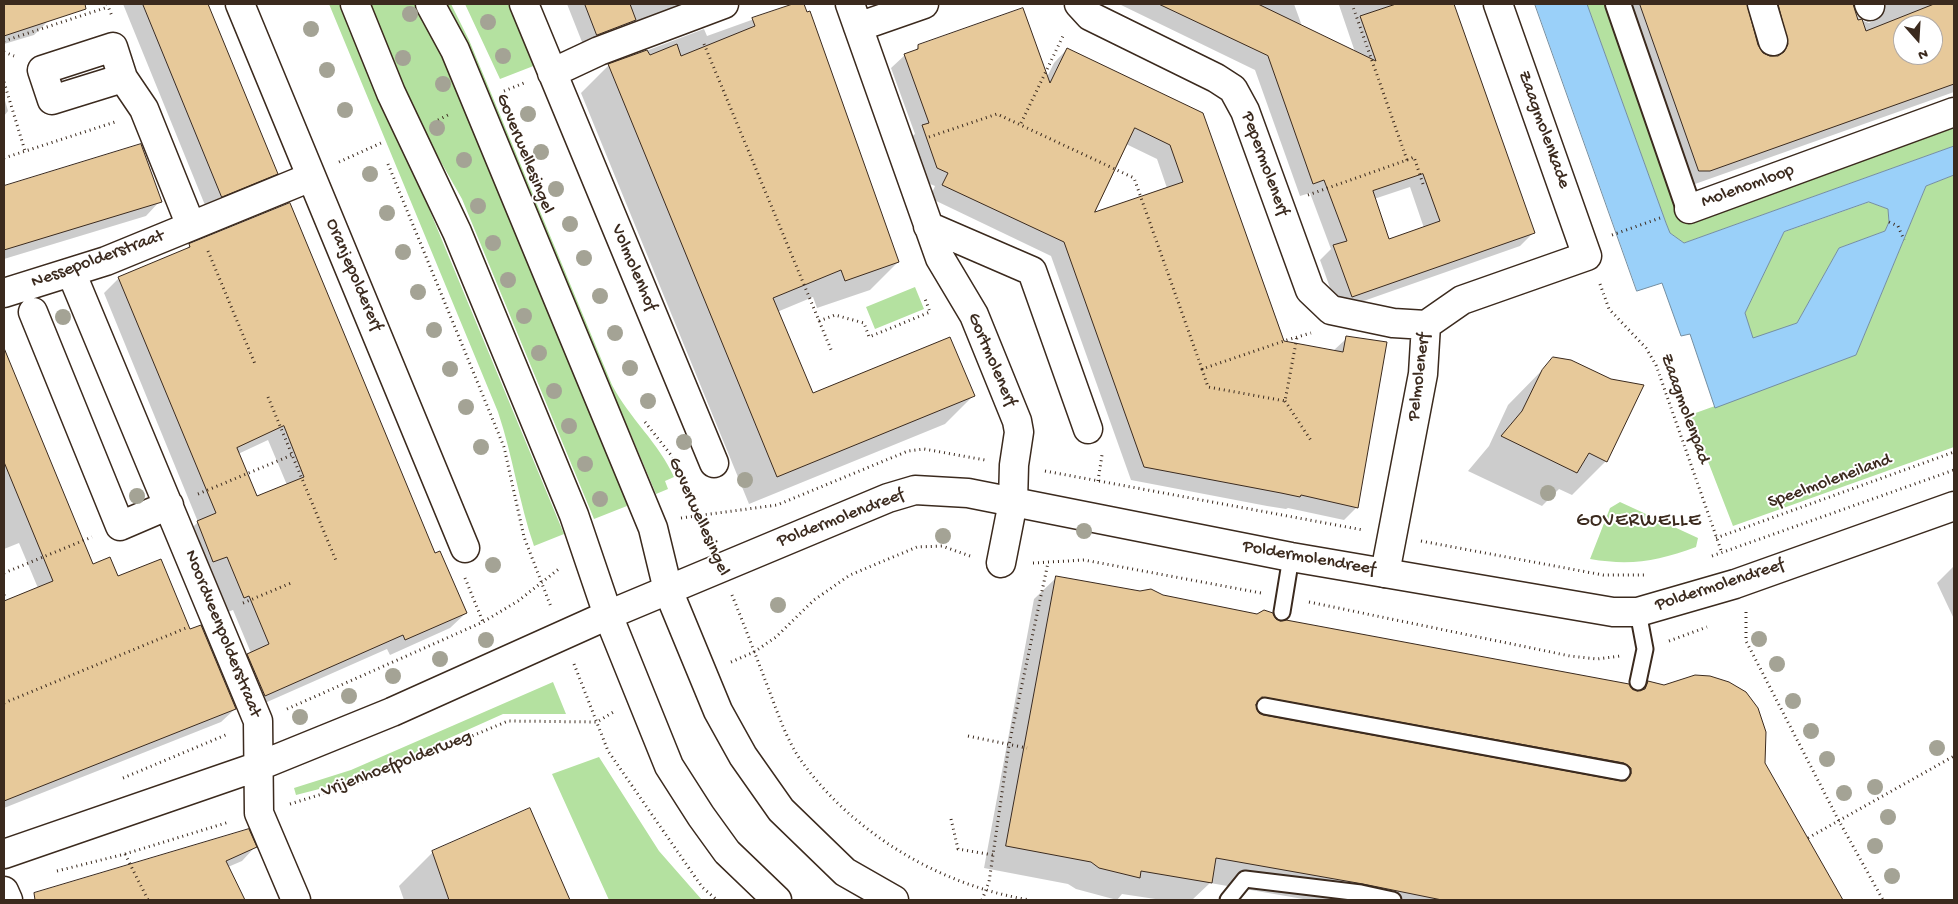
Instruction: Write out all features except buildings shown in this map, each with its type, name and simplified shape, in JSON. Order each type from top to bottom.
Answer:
[{"type":"street","name":"Oranjepoldererf","points":[[240,4],[465,548]]},
{"type":"street","points":[[355,4],[391,93],[458,232],[574,515],[608,615],[640,699],[669,766],[727,852],[777,900]]},
{"type":"street","name":"Goverwellesingel","points":[[430,4],[454,50],[653,528],[668,590],[718,711],[742,756],[781,810],[845,872],[894,900]]},
{"type":"street","name":"Volmolenhof","points":[[524,4],[714,464]]},
{"type":"street","points":[[552,73],[599,51],[724,4]]},
{"type":"street","points":[[854,15],[924,4]]},
{"type":"street","name":"Zaagmolenkade","points":[[1498,4],[1587,256]]},
{"type":"street","name":"Molenomloop","points":[[1618,4],[1690,208],[1954,112]]},
{"type":"street","points":[[1762,4],[1773,41]]},
{"type":"street","name":"Pepermolenerf","points":[[1080,6],[1090,16],[1172,56],[1233,89],[1245,111],[1310,290],[1331,310]]},
{"type":"street","name":"Gortmolenerf","points":[[854,15],[928,226],[947,270],[974,315],[1018,421],[1019,432],[1014,465],[1013,502],[1001,563]]},
{"type":"street","points":[[123,78],[145,113],[194,225]]},
{"type":"street","name":"Nessepolderstraat","points":[[4,293],[106,261],[312,177]]},
{"type":"street","points":[[928,226],[1032,271],[1088,430]]},
{"type":"street","name":"Pelmolenerf","points":[[1385,573],[1423,374],[1426,325],[1462,300],[1587,256]]},
{"type":"street","name":"Noordveenpolderstraat","points":[[71,272],[258,721],[259,813]]},
{"type":"street","points":[[1331,310],[1393,323],[1426,325]]},
{"type":"street","points":[[33,312],[120,526],[169,505]]},
{"type":"street","name":"Poldermolendreef","points":[[608,615],[888,498],[915,490],[968,493],[1291,557],[1613,612],[1638,612],[1735,584],[1954,506]]},
{"type":"street","points":[[4,854],[259,766],[392,712],[608,615]]},
{"type":"street","points":[[259,813],[296,900]]},
{"type":"street","points":[[4,891],[8,900]]},
{"type":"lane","points":[[1282,612],[1291,557]]},
{"type":"lane","points":[[1638,612],[1644,649],[1638,682]]},
{"type":"lane","points":[[1265,706],[1622,772]]},
{"type":"lane","points":[[1228,900],[1245,879],[1361,892],[1393,900]]},
{"type":"path","points":[[1352,4],[1407,160]]},
{"type":"path","points":[[4,41],[108,6]]},
{"type":"path","points":[[1021,124],[1073,16],[1080,6]]},
{"type":"path","points":[[694,15],[832,352]]},
{"type":"path","points":[[4,82],[25,151]]},
{"type":"path","points":[[4,158],[145,113]]},
{"type":"path","points":[[900,147],[997,114],[1134,178],[1208,387],[1285,401]]},
{"type":"path","points":[[376,134],[383,152]]},
{"type":"path","points":[[1279,205],[1414,158],[1424,187]]},
{"type":"path","points":[[387,162],[504,447],[524,537],[608,751],[702,887],[717,900]]},
{"type":"path","points":[[1610,236],[1661,218]]},
{"type":"path","points":[[1889,222],[1898,226],[1904,240]]},
{"type":"path","points":[[194,225],[254,364]]},
{"type":"path","name":"Zaagmolenpad","points":[[1587,256],[1610,309],[1646,348],[1656,365],[1716,538],[1746,613],[1746,641],[1839,821],[1883,900]]},
{"type":"path","points":[[819,321],[835,316],[864,323],[869,337],[930,312],[918,280],[947,270]]},
{"type":"path","points":[[1202,369],[1312,333],[1331,310]]},
{"type":"path","points":[[1297,337],[1285,401],[1312,442]]},
{"type":"path","points":[[268,397],[337,563]]},
{"type":"path","name":"Goverwellesingel","points":[[641,417],[671,455],[679,470],[721,568],[781,723],[801,762],[838,804],[884,841],[933,869],[985,890],[1030,900]]},
{"type":"path","name":"Speelmoleneiland","points":[[1716,538],[1954,452]]},
{"type":"path","points":[[169,505],[292,455]]},
{"type":"path","points":[[4,573],[120,526]]},
{"type":"path","points":[[465,548],[459,562],[483,622]]},
{"type":"path","points":[[982,900],[992,855],[1009,745],[1048,562]]},
{"type":"path","points":[[4,703],[200,622],[201,614],[213,612],[291,583]]},
{"type":"path","points":[[702,674],[754,652]]},
{"type":"path","points":[[597,722],[640,699]]},
{"type":"path","name":"Vrijenhoefpolderweg","points":[[53,872],[126,854],[364,781],[508,721],[597,722]]},
{"type":"path","points":[[968,736],[1027,748]]},
{"type":"path","points":[[1808,838],[1954,756]]},
{"type":"path","points":[[951,819],[958,850],[992,855]]},
{"type":"path","points":[[126,854],[148,900]]},
{"type":"green space","points":[[329,4],[344,4],[564,534],[534,546],[498,412]]},
{"type":"green space","points":[[365,4],[418,4],[444,53],[632,504],[594,519],[462,199],[400,90]]},
{"type":"green space","points":[[440,4],[451,4],[469,40],[612,385],[627,409],[660,453],[674,477],[665,481],[668,489],[656,494],[629,430],[622,430]]},
{"type":"green space","points":[[465,4],[512,4],[536,65],[500,79]]},
{"type":"green space","points":[[1587,4],[1608,4],[1689,223],[1954,128],[1954,146],[1684,243],[1670,233]]},
{"type":"green space","points":[[1954,175],[1954,447],[1733,526],[1690,415],[1856,355],[1926,186]]},
{"type":"green space","points":[[1869,202],[1888,209],[1889,222],[1885,231],[1839,248],[1797,323],[1753,339],[1745,313],[1784,232]]},
{"type":"green space","points":[[915,287],[924,309],[875,329],[866,307]]},
{"type":"green space","points":[[1620,502],[1698,538],[1696,547],[1669,556],[1644,561],[1619,562],[1590,559],[1610,508]]},
{"type":"green space","points":[[553,682],[566,714],[503,714],[358,779],[296,795],[294,788],[351,770]]},
{"type":"green space","points":[[599,757],[659,851],[702,900],[609,900],[552,774]]},
{"type":"water","points":[[1535,4],[1587,4],[1670,233],[1684,243],[1954,146],[1954,175],[1926,186],[1856,355],[1715,408],[1690,334],[1681,336],[1662,283],[1637,291]],"holes":[[[1869,202],[1888,209],[1889,222],[1885,231],[1839,248],[1797,323],[1753,338],[1745,313],[1784,232]]]},
{"type":"district","name":"GOVERWELLE","points":[[1639,522]]}]
